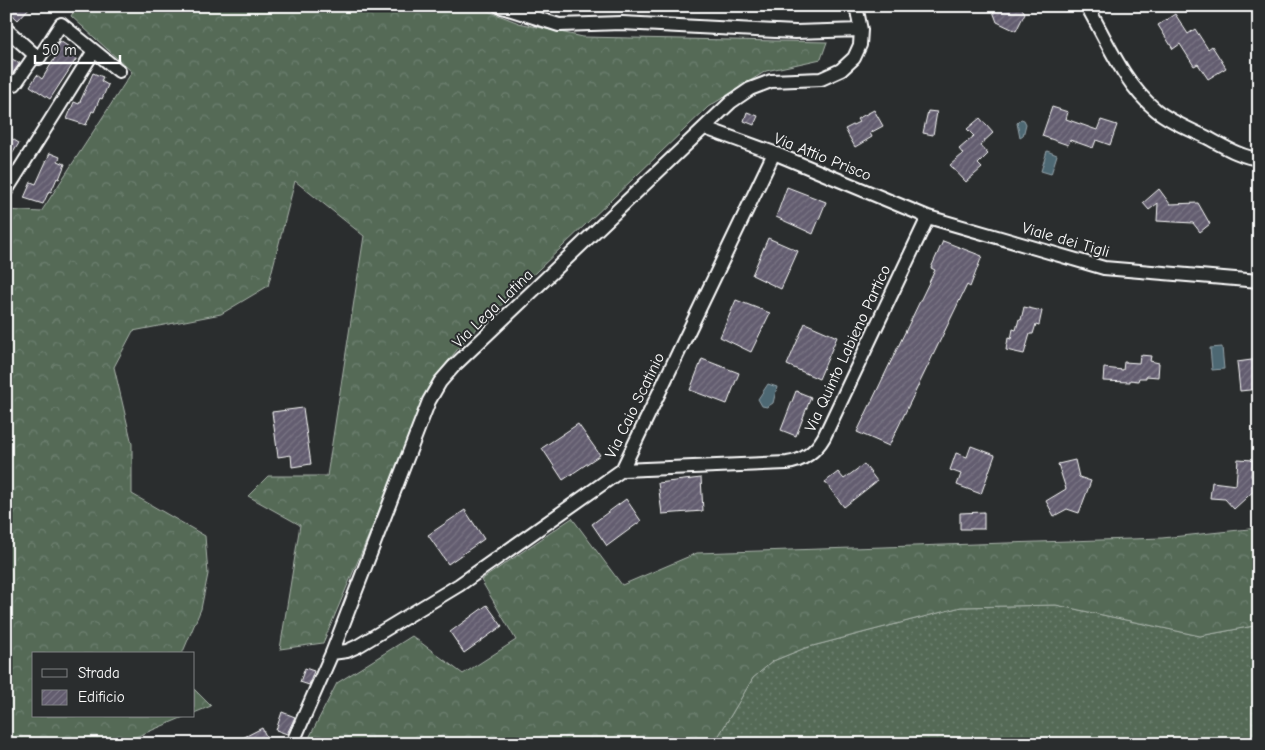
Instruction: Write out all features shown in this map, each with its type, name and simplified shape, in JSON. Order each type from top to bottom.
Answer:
[{"type":"street","points":[[499,6],[559,25],[622,23],[795,32],[861,30],[856,6]]},
{"type":"street","points":[[1087,6],[1124,71],[1146,101],[1180,125],[1236,153],[1259,159]]},
{"type":"street","points":[[6,29],[39,58],[61,24],[119,71]]},
{"type":"street","name":"Via Lega Latina","points":[[292,744],[332,653],[436,389],[454,366],[731,102],[755,86],[780,79],[822,79],[842,70],[857,51],[861,30]]},
{"type":"street","points":[[6,191],[94,51]]},
{"type":"street","points":[[15,84],[35,56]]},
{"type":"street","name":"Via Attio Prisco","points":[[705,128],[774,152],[928,217]]},
{"type":"street","name":"Via Caio Scatinio","points":[[332,653],[347,651],[358,646],[443,595],[622,470],[774,152]]},
{"type":"street","name":"Viale dei Tigli","points":[[928,217],[1104,268],[1259,281]]},
{"type":"street","name":"Via Quinto Labieno Partico","points":[[622,470],[787,463],[800,460],[812,452],[824,437],[928,217]]},
{"type":"green space","points":[[77,6],[475,6],[519,23],[583,37],[827,42],[821,59],[766,71],[708,107],[465,340],[437,375],[323,643],[280,649],[300,525],[248,496],[268,476],[327,476],[364,236],[295,181],[268,286],[221,314],[133,331],[114,367],[132,444],[132,494],[205,536],[208,574],[201,609],[183,652],[32,652],[32,718],[181,718],[119,744],[6,744],[6,210],[41,212],[132,72],[71,16]]},
{"type":"green space","points":[[572,518],[622,585],[697,553],[1162,538],[1259,528],[1259,625],[1200,636],[1056,605],[961,607],[805,648],[773,661],[753,678],[718,737],[710,744],[306,744],[337,683],[412,636],[463,674],[516,640],[481,580]]},
{"type":"green space","points":[[1056,605],[1200,636],[1259,625],[1259,744],[710,744],[718,737],[753,678],[773,661],[805,648],[961,607]]},
{"type":"green space","points":[[195,690],[211,706],[195,713]]},
{"type":"water","points":[[1021,119],[1026,124],[1023,136],[1020,138],[1017,123]]},
{"type":"water","points":[[1047,151],[1057,155],[1051,174],[1041,171]]},
{"type":"water","points":[[1222,347],[1224,369],[1212,370],[1210,348]]},
{"type":"water","points":[[768,384],[777,387],[773,403],[767,407],[762,406],[758,399]]},
{"type":"building","points":[[6,6],[31,6],[18,20],[6,9]]},
{"type":"building","points":[[991,6],[1020,6],[1025,13],[1016,31],[997,22]]},
{"type":"building","points":[[1175,14],[1188,34],[1195,29],[1208,49],[1212,46],[1226,68],[1208,79],[1198,64],[1194,66],[1180,44],[1173,49],[1158,25]]},
{"type":"building","points":[[60,41],[75,51],[72,55],[77,58],[50,99],[30,86],[37,75],[42,79],[58,53],[54,51]]},
{"type":"building","points":[[6,56],[20,63],[12,74],[6,70]]},
{"type":"building","points":[[93,73],[103,77],[101,81],[108,85],[102,99],[100,98],[94,112],[92,111],[86,125],[67,119],[74,102],[79,104]]},
{"type":"building","points":[[1052,107],[1068,112],[1066,119],[1097,130],[1101,120],[1117,125],[1110,145],[1096,140],[1093,148],[1070,140],[1068,145],[1042,136]]},
{"type":"building","points":[[874,110],[883,126],[870,133],[872,137],[855,147],[845,129],[859,122],[857,119]]},
{"type":"building","points":[[928,111],[937,112],[933,135],[923,133]]},
{"type":"building","points":[[747,112],[758,116],[754,125],[744,121]]},
{"type":"building","points":[[980,118],[993,133],[980,145],[988,154],[978,164],[982,168],[966,182],[950,165],[963,154],[959,149],[974,136],[967,129]]},
{"type":"building","points":[[6,135],[19,143],[6,164]]},
{"type":"building","points":[[50,153],[60,157],[58,161],[65,164],[59,179],[57,178],[43,204],[24,198],[31,182],[36,184]]},
{"type":"building","points":[[787,187],[826,202],[813,234],[776,217]]},
{"type":"building","points":[[1159,189],[1170,204],[1198,203],[1210,224],[1200,232],[1193,223],[1157,221],[1158,203],[1149,210],[1143,203]]},
{"type":"building","points":[[768,238],[798,251],[781,289],[752,275]]},
{"type":"building","points":[[943,241],[982,256],[970,287],[967,285],[889,446],[857,432],[935,270],[931,268]]},
{"type":"building","points":[[736,300],[770,313],[751,352],[720,337]]},
{"type":"building","points":[[1024,307],[1042,311],[1039,325],[1036,324],[1033,334],[1030,334],[1024,354],[1006,350],[1008,338],[1011,339],[1013,329],[1016,330]]},
{"type":"building","points":[[805,323],[837,337],[819,379],[787,365]]},
{"type":"building","points":[[1140,355],[1151,356],[1150,361],[1159,363],[1158,377],[1146,376],[1146,378],[1139,378],[1138,381],[1130,380],[1130,382],[1103,381],[1104,368],[1123,370],[1124,362],[1139,363]]},
{"type":"building","points":[[702,359],[739,373],[727,404],[690,390]]},
{"type":"building","points":[[1259,359],[1259,389],[1240,391],[1237,362]]},
{"type":"building","points":[[796,391],[811,397],[796,436],[781,430]]},
{"type":"building","points":[[303,408],[311,464],[292,467],[291,455],[278,457],[272,412]]},
{"type":"building","points":[[578,424],[600,455],[563,480],[542,448]]},
{"type":"building","points":[[971,446],[995,455],[981,494],[957,485],[961,474],[950,470],[956,453],[967,457]]},
{"type":"building","points":[[1238,459],[1253,460],[1251,476],[1259,486],[1234,509],[1225,499],[1210,498],[1212,482],[1236,485]]},
{"type":"building","points":[[1075,460],[1079,477],[1091,481],[1079,513],[1067,509],[1054,516],[1046,501],[1066,489],[1058,464]]},
{"type":"building","points":[[864,464],[877,481],[844,507],[825,482],[838,472],[844,479]]},
{"type":"building","points":[[701,478],[703,511],[662,514],[658,483]]},
{"type":"building","points":[[626,499],[641,521],[607,546],[592,524]]},
{"type":"building","points":[[465,510],[484,539],[448,564],[428,535]]},
{"type":"building","points":[[984,512],[984,529],[960,529],[960,513]]},
{"type":"building","points":[[487,605],[502,626],[464,653],[450,632]]},
{"type":"building","points":[[305,668],[314,671],[309,685],[300,682]]},
{"type":"building","points":[[282,712],[295,717],[287,734],[276,730]]},
{"type":"building","points":[[262,728],[270,744],[231,744]]}]
